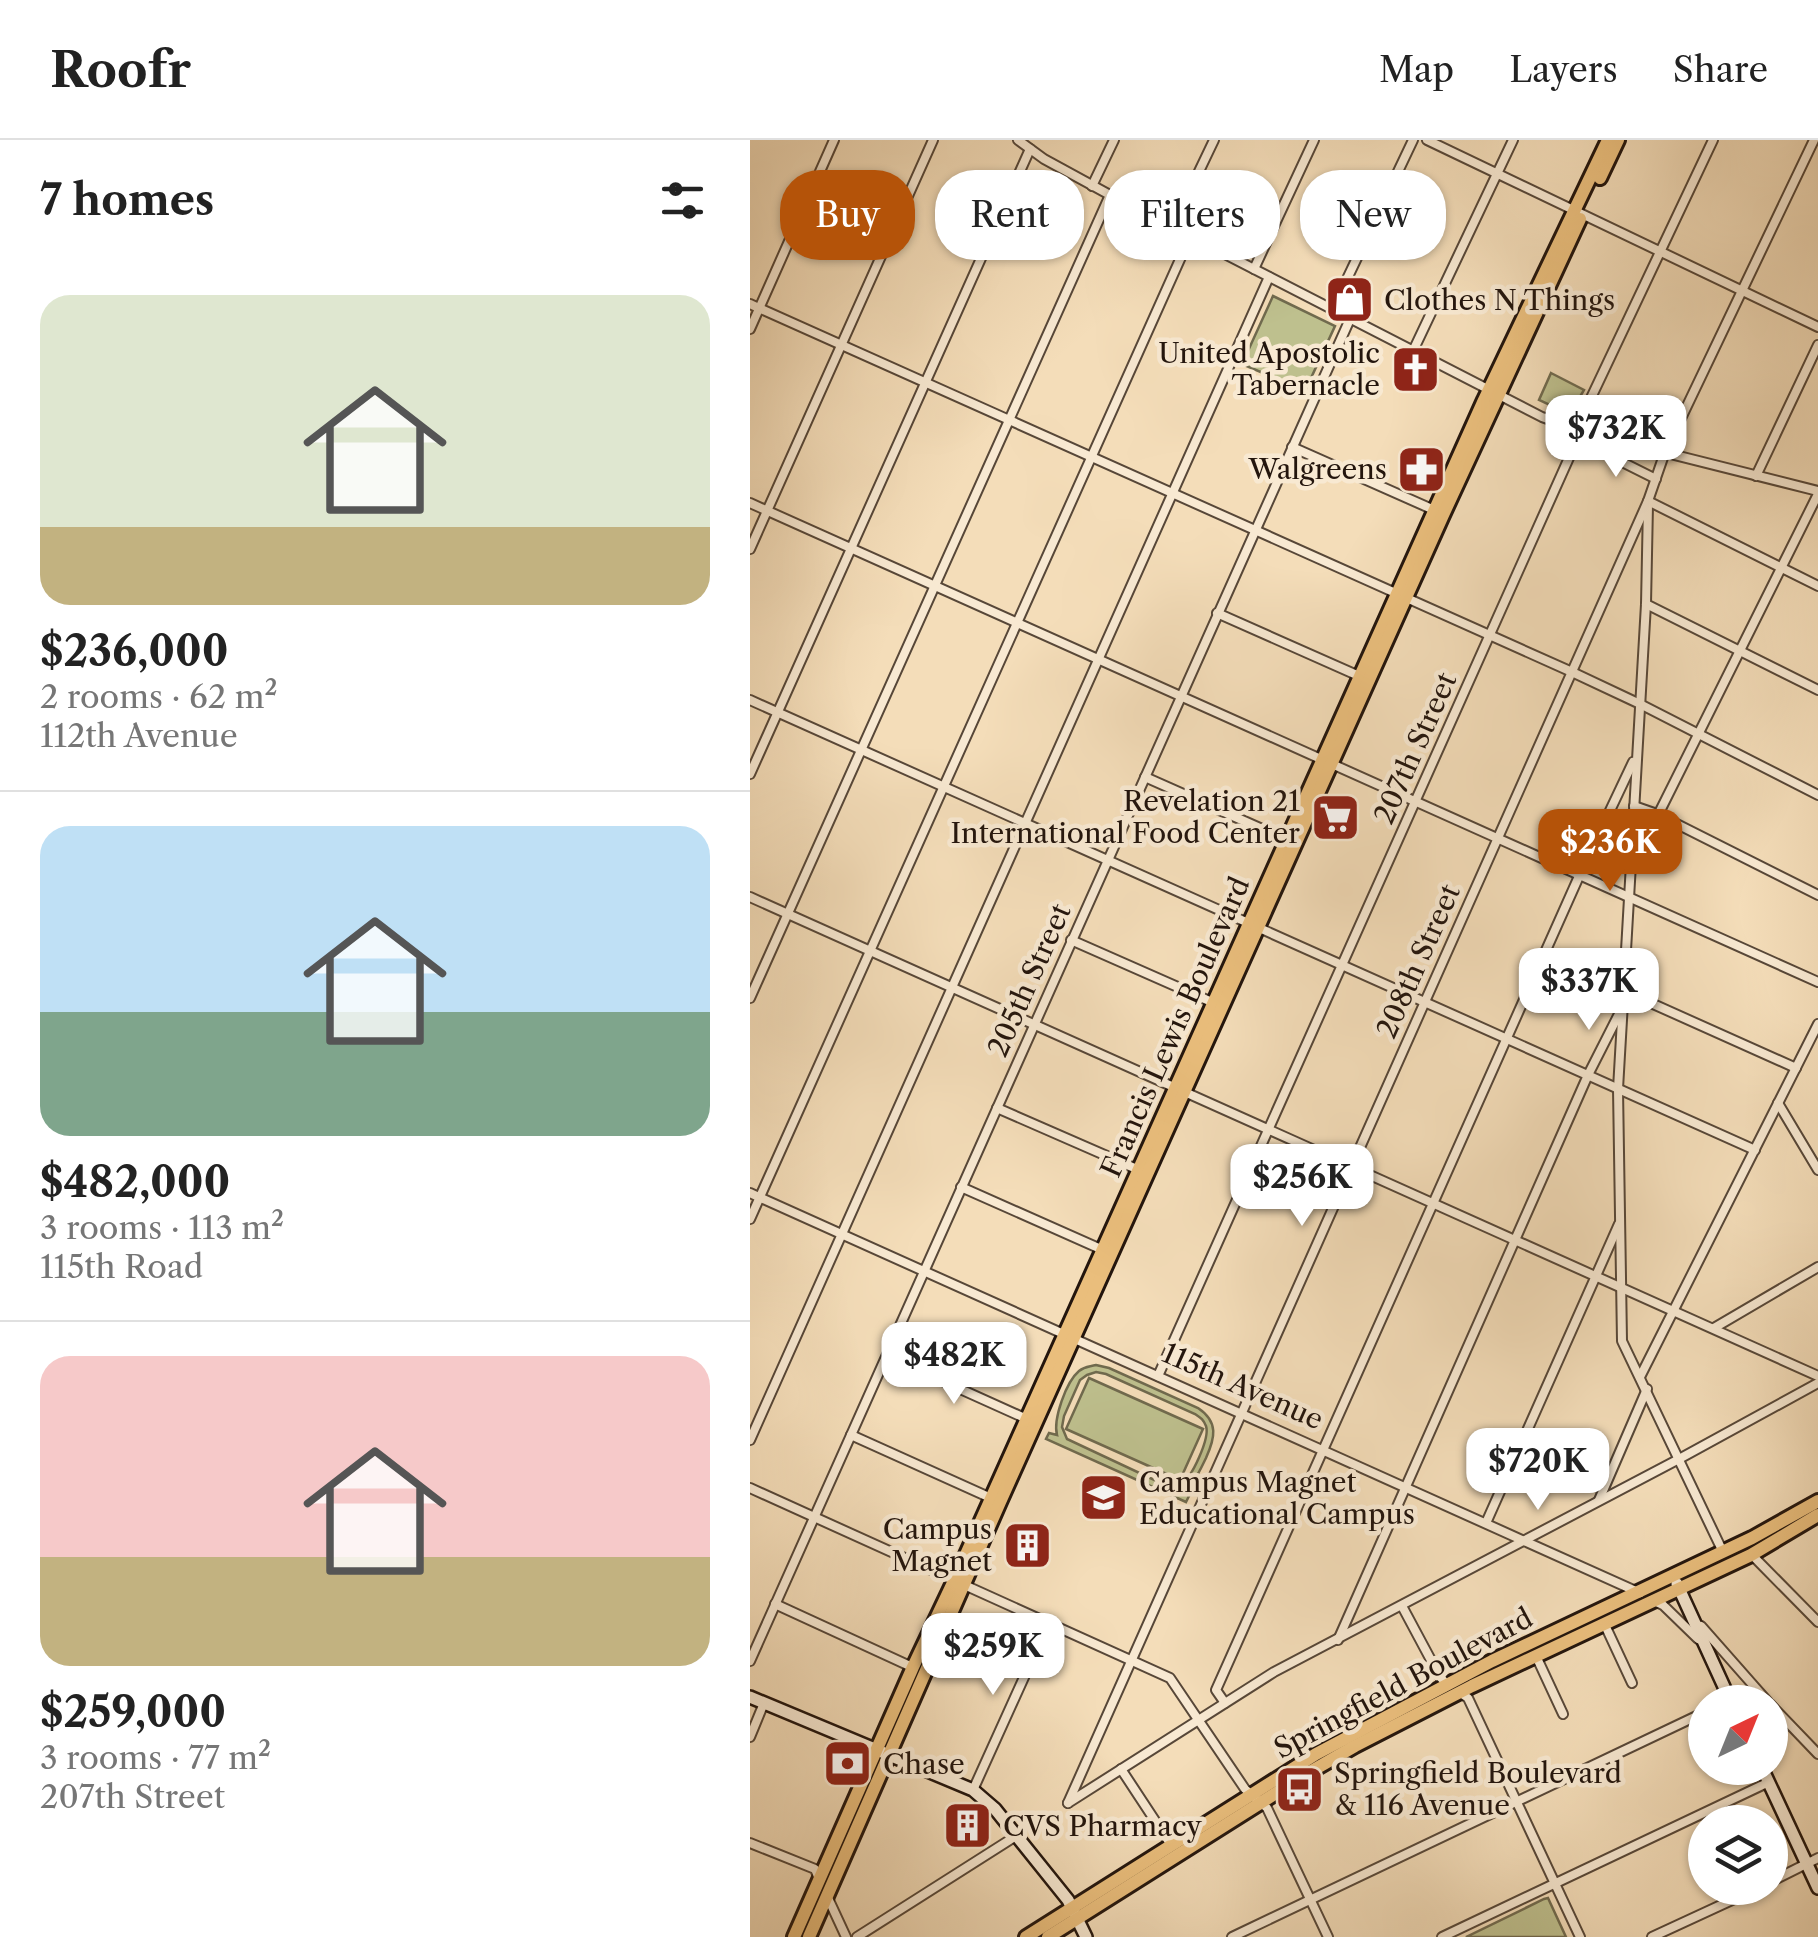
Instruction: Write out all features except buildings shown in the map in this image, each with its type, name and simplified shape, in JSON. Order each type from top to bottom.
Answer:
[{"type":"main road","name":"Francis Lewis Boulevard","points":[[809,1937],[884,1752],[1031,1421],[1608,140]]},
{"type":"main road","name":"Francis Lewis Boulevard","points":[[1578,213],[1618,140]]},
{"type":"main road","name":"Francis Lewis Boulevard","points":[[1401,595],[1434,510],[1493,393]]},
{"type":"main road","name":"Springfield Boulevard","points":[[1726,1558],[1741,1543],[1818,1501]]},
{"type":"main road","name":"Springfield Boulevard","points":[[1026,1937],[1074,1913],[1256,1798],[1316,1754],[1447,1684],[1638,1592],[1676,1582],[1726,1558],[1751,1555],[1818,1515]]},
{"type":"main road","name":"Francis Lewis Boulevard","points":[[794,1937],[884,1752],[913,1667],[960,1581]]},
{"type":"main road","name":"Springfield Boulevard","points":[[1048,1937],[1074,1913],[1171,1845],[1460,1692],[1654,1600],[1676,1582]]},
{"type":"main road","name":"115th Avenue","points":[[1676,1582],[1722,1685]]},
{"type":"main road","points":[[750,1697],[972,1790],[995,1808],[1074,1913],[1086,1937]]},
{"type":"main road","points":[[1771,1785],[1812,1861],[1818,1888]]},
{"type":"street","points":[[750,328],[755,306],[834,140]]},
{"type":"street","points":[[750,549],[933,140]]},
{"type":"street","points":[[1018,140],[1104,192]]},
{"type":"street","points":[[1092,186],[1114,140]]},
{"type":"street","points":[[1200,170],[1214,140]]},
{"type":"street","points":[[1254,269],[1314,140]]},
{"type":"street","points":[[1336,312],[1337,300],[1414,140]]},
{"type":"street","points":[[1427,140],[1818,327]]},
{"type":"street","points":[[1412,350],[1513,140]]},
{"type":"street","name":"207th Street","points":[[1158,1376],[1584,432],[1580,419],[1712,140]]},
{"type":"street","name":"208th Street","points":[[1120,1769],[1068,1803],[1648,501],[1665,452],[1814,140]]},
{"type":"street","points":[[750,774],[1030,149]]},
{"type":"street","points":[[750,998],[1104,208]]},
{"type":"street","points":[[750,1218],[755,1195],[870,951],[1179,260]]},
{"type":"street","points":[[1236,260],[1542,417],[1584,432],[1818,493],[1630,863]]},
{"type":"street","points":[[750,1440],[1268,277]]},
{"type":"street","points":[[755,306],[1572,672],[1818,795]]},
{"type":"street","name":"205th Street","points":[[750,1661],[1350,318]]},
{"type":"street","points":[[1756,476],[1818,346]]},
{"type":"street","points":[[1584,432],[1594,448],[1656,479]]},
{"type":"street","points":[[1292,447],[1434,510]]},
{"type":"street","points":[[1726,1558],[1622,1341],[1618,1089],[1646,604],[1648,501],[1818,586]]},
{"type":"street","points":[[750,503],[1818,982]]},
{"type":"street","points":[[1646,604],[1818,690]]},
{"type":"street","points":[[1218,613],[1364,679]]},
{"type":"street","points":[[750,700],[1754,1150]]},
{"type":"street","points":[[1225,1703],[1216,1690],[1635,758]]},
{"type":"street","points":[[1145,777],[1291,842]]},
{"type":"street","points":[[1634,806],[1658,814],[1818,896]]},
{"type":"street","points":[[750,897],[1818,1379]]},
{"type":"street","points":[[1071,940],[1218,1005]]},
{"type":"street","points":[[1624,991],[1796,1068]]},
{"type":"street","points":[[1338,1640],[1588,1076],[1622,1008]]},
{"type":"street","points":[[1640,1377],[1818,1024]]},
{"type":"street","points":[[1778,1103],[1818,1170]]},
{"type":"street","points":[[996,1108],[1143,1172]]},
{"type":"street","points":[[961,1187],[1107,1252]]},
{"type":"street","name":"115th Avenue","points":[[755,1195],[1638,1592],[1663,1605],[1704,1644]]},
{"type":"street","points":[[1486,1523],[1621,1220]]},
{"type":"street","points":[[1713,1329],[1818,1267]]},
{"type":"street","points":[[887,1356],[1031,1421]]},
{"type":"street","points":[[1171,1845],[1120,1769],[1274,1672],[1680,1459],[1818,1379]]},
{"type":"street","points":[[1599,1500],[1647,1390]]},
{"type":"street","points":[[851,1435],[996,1500]]},
{"type":"street","points":[[750,1488],[1170,1678],[1244,1787],[1267,1808],[1328,1937]]},
{"type":"street","points":[[1741,1543],[1818,1622]]},
{"type":"street","points":[[776,1604],[913,1667]]},
{"type":"street","points":[[1402,1606],[1440,1677],[1468,1698],[1580,1937]]},
{"type":"street","points":[[1691,1615],[1752,1685]]},
{"type":"street","points":[[972,1790],[1049,1622]]},
{"type":"street","points":[[1604,1624],[1632,1683]]},
{"type":"street","points":[[1536,1656],[1563,1714]]},
{"type":"street","points":[[750,1737],[764,1703]]},
{"type":"street","points":[[1232,1937],[1688,1720]]},
{"type":"street","points":[[1788,1723],[1818,1754]]},
{"type":"street","points":[[1442,1937],[1763,1785]]},
{"type":"street","points":[[856,1937],[1016,1836]]},
{"type":"street","points":[[750,1842],[815,1869],[846,1937]]},
{"type":"street","points":[[1788,1873],[1812,1861]]},
{"type":"street","points":[[1652,1937],[1721,1905]]},
{"type":"green space","points":[[1273,296],[1335,326],[1305,391],[1242,364]]},
{"type":"green space","points":[[1551,373],[1584,390],[1571,412],[1539,400]]},
{"type":"green space","points":[[1096,1365],[1198,1408],[1209,1419],[1212,1444],[1196,1477],[1182,1491],[1189,1496],[1186,1502],[1046,1439],[1049,1433],[1057,1435],[1059,1411],[1074,1376],[1081,1369]],"holes":[[[1096,1372],[1195,1414],[1204,1422],[1207,1432],[1203,1448],[1181,1484],[1165,1485],[1067,1439],[1062,1427],[1064,1416],[1080,1380]]]},
{"type":"green space","points":[[1089,1378],[1203,1429],[1180,1480],[1066,1429]]},
{"type":"green space","points":[[1548,1898],[1566,1937],[1466,1937],[1544,1899]]},
{"type":"place","name":"Clothes N Things","points":[[1349,300]]},
{"type":"place","name":"United Apostolic Tabernacle","points":[[1415,369]]},
{"type":"place","name":"Walgreens","points":[[1422,469]]},
{"type":"place","name":"Revelation 21 International Food Center","points":[[1335,817]]},
{"type":"place","name":"Campus Magnet Educational Campus","points":[[1104,1498]]},
{"type":"place","name":"Campus Magnet","points":[[1027,1545]]},
{"type":"place","name":"Chase","points":[[848,1764]]},
{"type":"place","name":"Springfield Boulevard & 116 Avenue","points":[[1299,1789]]},
{"type":"place","name":"CVS Pharmacy","points":[[968,1826]]}]
